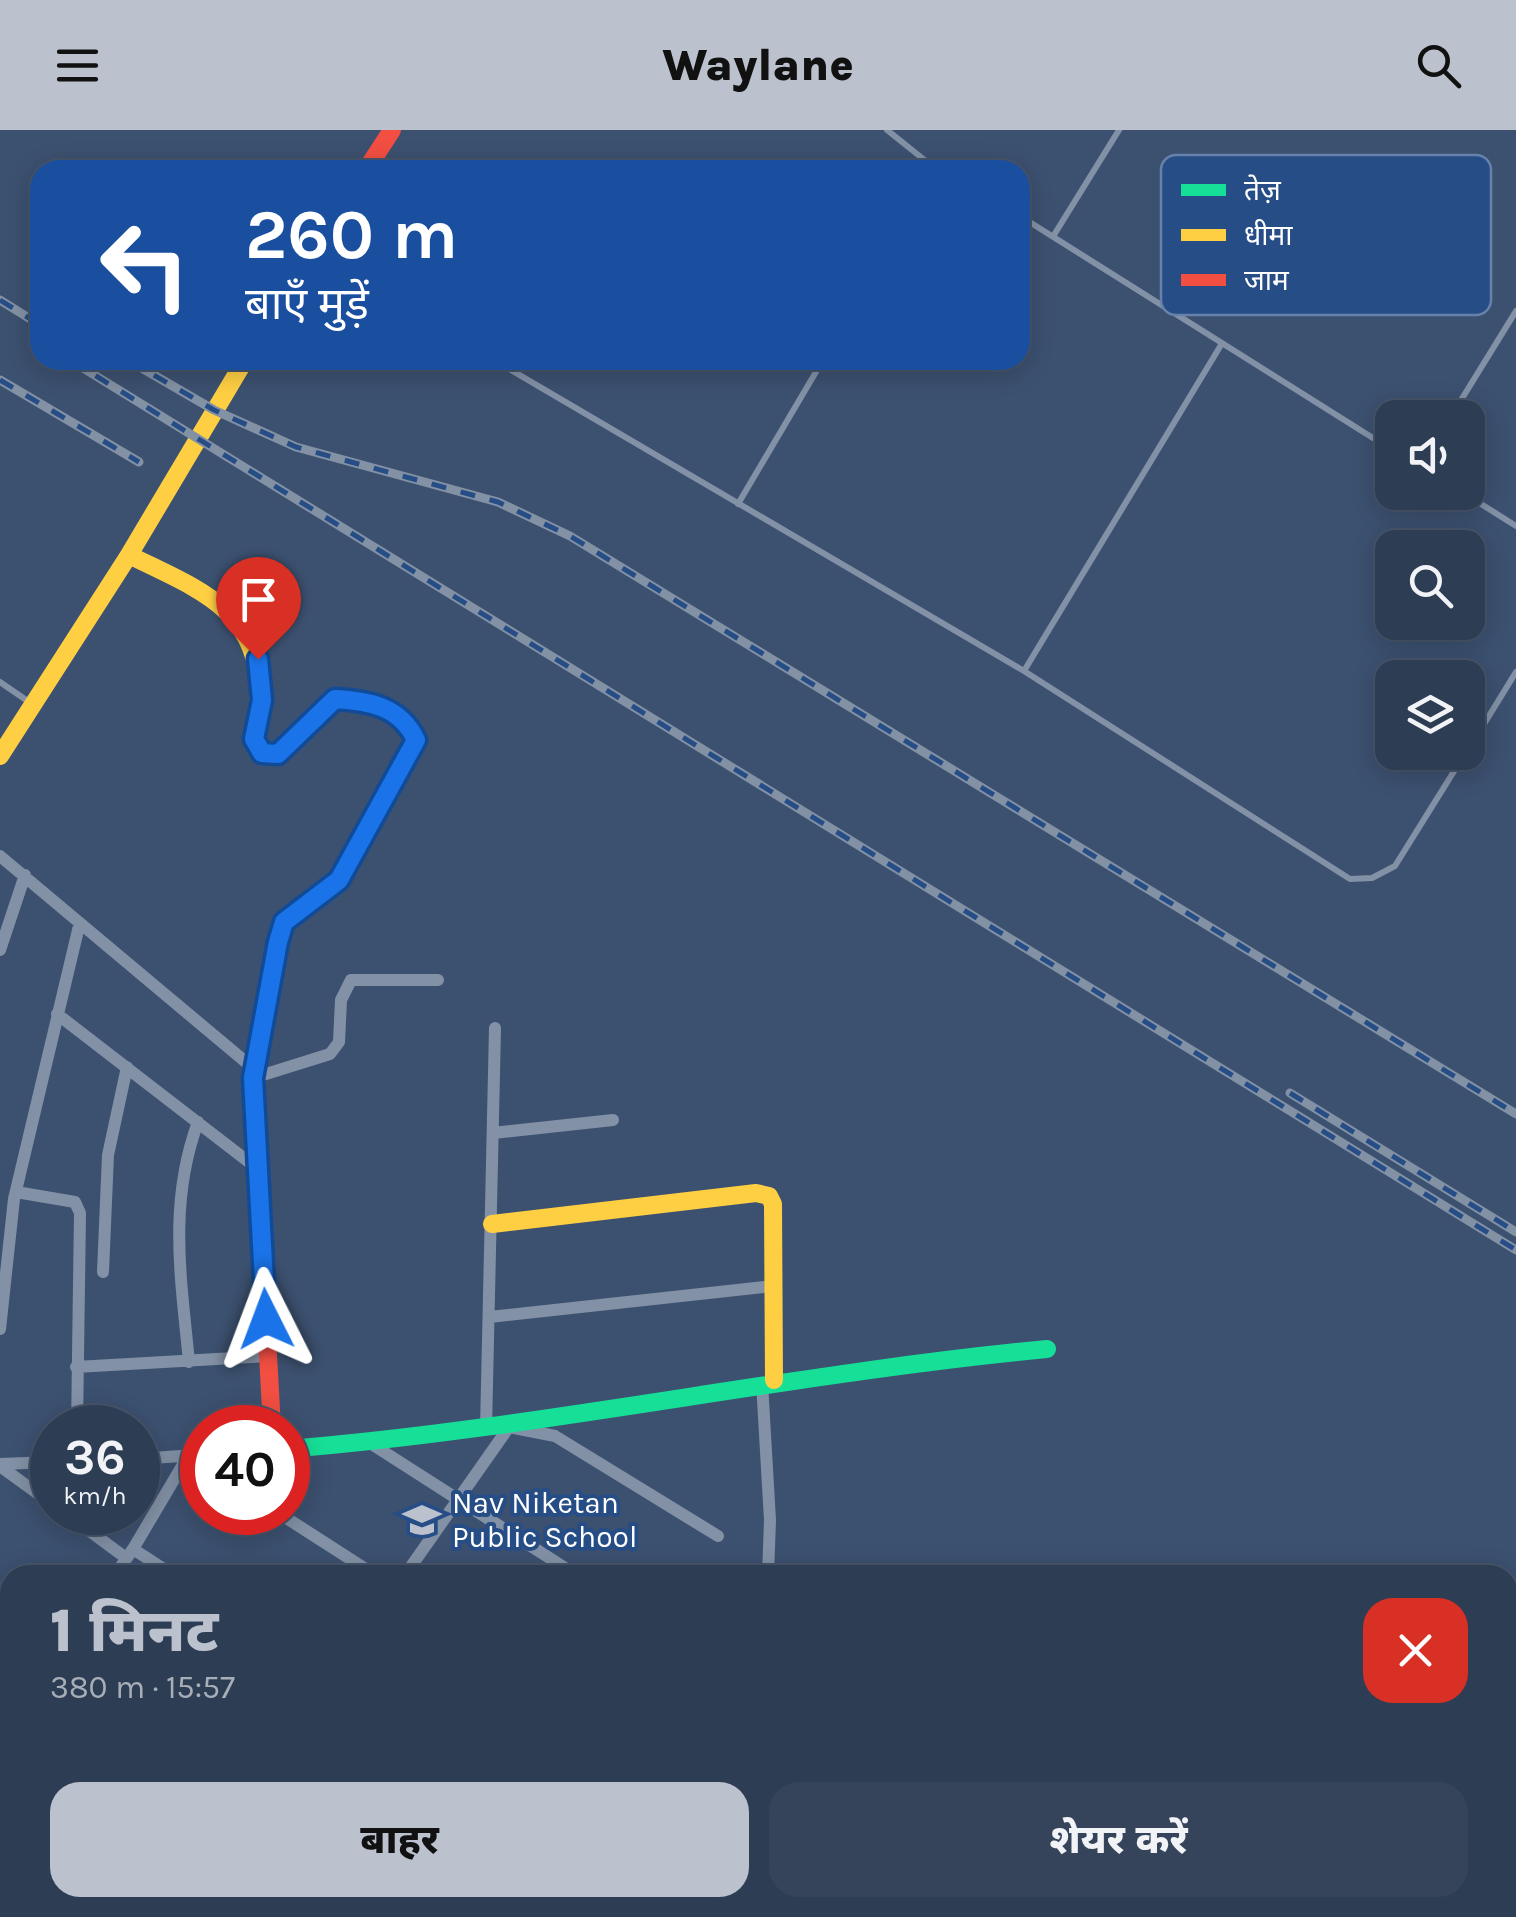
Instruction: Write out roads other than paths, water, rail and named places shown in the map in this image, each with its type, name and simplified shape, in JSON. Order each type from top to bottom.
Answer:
[{"type":"street","points":[[372,160],[392,130]]},
{"type":"street","points":[[0,756],[129,555],[238,370]]},
{"type":"street","points":[[129,555],[212,598],[248,626],[258,659],[262,700],[254,739],[262,753],[278,754],[335,699],[369,701],[392,712],[409,724],[416,740],[339,880],[284,922],[254,1073],[271,1405]]},
{"type":"street","points":[[0,856],[254,1073]]},
{"type":"street","points":[[0,950],[25,875]]},
{"type":"street","points":[[0,1327],[10,1196],[79,926]]},
{"type":"street","points":[[254,1073],[322,1058],[336,1048],[341,1000],[351,980],[438,980]]},
{"type":"street","points":[[57,1014],[258,1169]]},
{"type":"street","points":[[486,1430],[495,1028]]},
{"type":"street","points":[[104,1272],[108,1155],[127,1067]]},
{"type":"street","points":[[494,1133],[613,1120]]},
{"type":"street","points":[[189,1362],[179,1200],[182,1165],[198,1122]]},
{"type":"street","points":[[492,1224],[756,1193],[768,1196],[773,1204],[768,1565]]},
{"type":"street","points":[[10,1196],[78,1206],[76,1405]]},
{"type":"street","points":[[490,1316],[773,1286]]},
{"type":"street","points":[[310,1448],[509,1427],[927,1358],[1048,1349]]},
{"type":"street","points":[[76,1367],[268,1356]]},
{"type":"street","points":[[412,1565],[509,1427]]},
{"type":"street","points":[[509,1427],[555,1436],[718,1536]]},
{"type":"street","points":[[370,1443],[560,1565]]},
{"type":"street","points":[[0,1465],[30,1463]]},
{"type":"street","points":[[0,1465],[30,1488]]},
{"type":"street","points":[[122,1565],[180,1478]]},
{"type":"street","points":[[310,1533],[359,1565]]},
{"type":"street","points":[[100,1535],[153,1565]]},
{"type":"lane","points":[[887,130],[924,160]]},
{"type":"lane","points":[[1054,235],[1120,130]]},
{"type":"lane","points":[[1030,222],[1161,305]]},
{"type":"lane","points":[[1461,400],[1516,311]]},
{"type":"lane","points":[[1176,315],[1375,440]]},
{"type":"lane","points":[[1024,671],[1222,345]]},
{"type":"lane","points":[[511,370],[1024,671],[1350,879],[1372,878],[1396,866],[1455,770]]},
{"type":"lane","points":[[738,504],[817,370]]},
{"type":"lane","points":[[1485,506],[1516,526]]},
{"type":"lane","points":[[1485,722],[1516,672]]},
{"type":"lane","points":[[0,682],[33,704]]},
{"type":"railway","points":[[0,300],[30,319]]},
{"type":"railway","points":[[86,370],[1516,1250]]},
{"type":"railway","points":[[145,370],[214,410],[296,447],[498,502],[570,536],[1516,1114]]},
{"type":"railway","points":[[0,380],[139,462]]},
{"type":"railway","points":[[1290,1093],[1516,1232]]},
{"type":"place","name":"Nav Niketan Public School","points":[[422,1520]]}]
